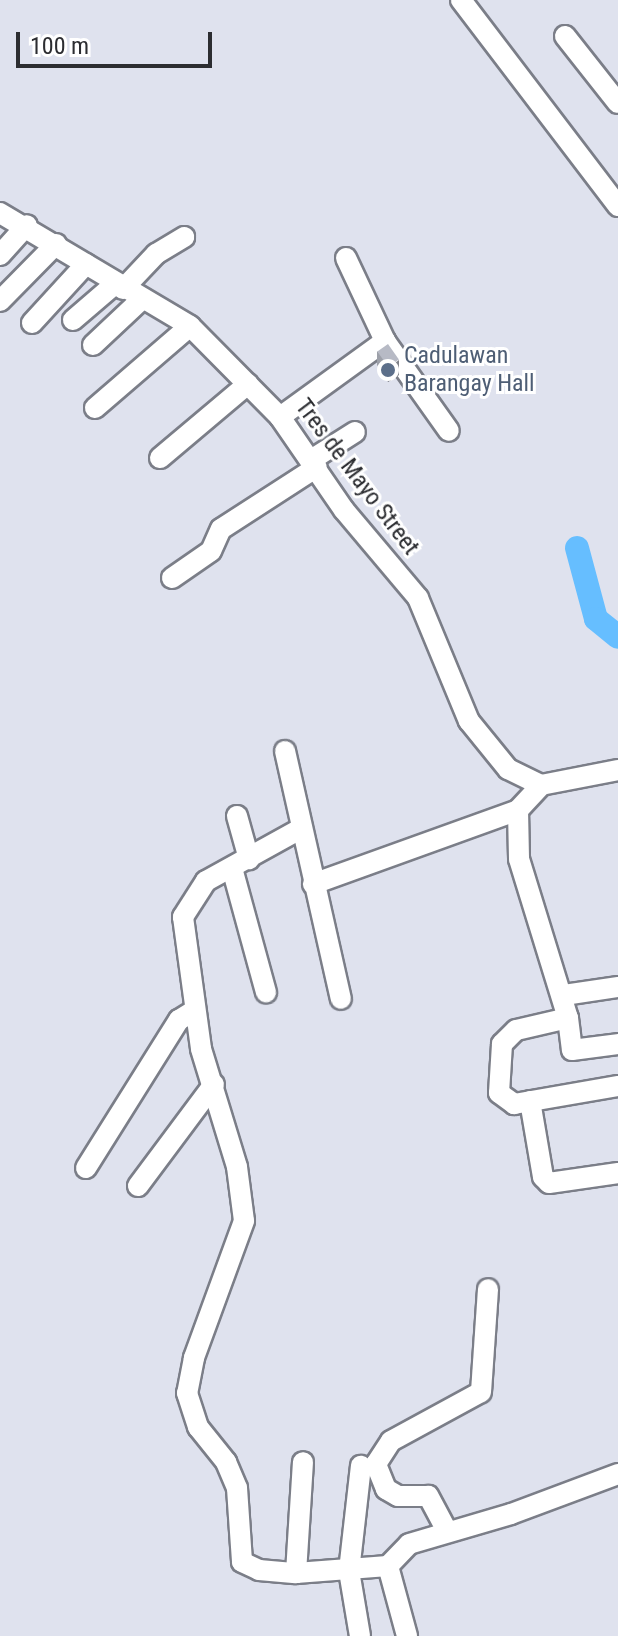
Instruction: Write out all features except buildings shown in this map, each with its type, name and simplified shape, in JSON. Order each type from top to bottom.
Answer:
[{"type":"street","points":[[461,0],[618,206]]},
{"type":"street","points":[[565,36],[618,103]]},
{"type":"street","points":[[601,184],[618,171]]},
{"type":"street","name":"Tres de Mayo Street","points":[[0,213],[27,225],[119,286],[190,326],[280,417],[344,510],[418,598],[469,721],[508,769],[541,785]]},
{"type":"street","points":[[0,255],[27,225]]},
{"type":"street","points":[[73,320],[156,254],[184,237]]},
{"type":"street","points":[[0,301],[56,244]]},
{"type":"street","points":[[346,258],[385,341],[449,431]]},
{"type":"street","points":[[32,323],[86,264]]},
{"type":"street","points":[[93,345],[142,299]]},
{"type":"street","points":[[95,408],[190,326]]},
{"type":"street","points":[[280,417],[385,341]]},
{"type":"street","points":[[160,458],[248,384]]},
{"type":"street","points":[[172,578],[211,551],[221,529],[355,432]]},
{"type":"street","points":[[285,751],[341,999]]},
{"type":"street","points":[[313,884],[518,810],[541,785],[618,770]]},
{"type":"street","points":[[518,810],[519,859],[564,995],[572,1050],[618,1044]]},
{"type":"street","points":[[237,816],[241,863],[266,992]]},
{"type":"street","points":[[302,828],[206,881],[183,917],[195,1010],[237,1167],[244,1221],[194,1358],[187,1393],[198,1427],[226,1462],[237,1488],[242,1562],[251,1569],[296,1573],[388,1566],[409,1544],[511,1514],[618,1474]]},
{"type":"street","points":[[564,995],[618,987]]},
{"type":"street","points":[[86,1168],[179,1020],[195,1010]]},
{"type":"street","points":[[568,1018],[516,1030],[502,1044],[499,1093],[514,1104],[618,1086]]},
{"type":"street","points":[[138,1186],[214,1084]]},
{"type":"street","points":[[530,1101],[543,1177],[549,1183],[618,1173]]},
{"type":"street","points":[[447,1531],[428,1496],[398,1496],[386,1489],[376,1464],[391,1441],[481,1392],[488,1289]]},
{"type":"street","points":[[296,1573],[303,1462]]},
{"type":"street","points":[[360,1636],[349,1571],[361,1466]]},
{"type":"street","points":[[388,1566],[407,1636]]},
{"type":"waterway","points":[[577,548],[596,619],[618,637]]},
{"type":"place","name":"Cadulawan Barangay Hall","points":[[388,370]]}]
